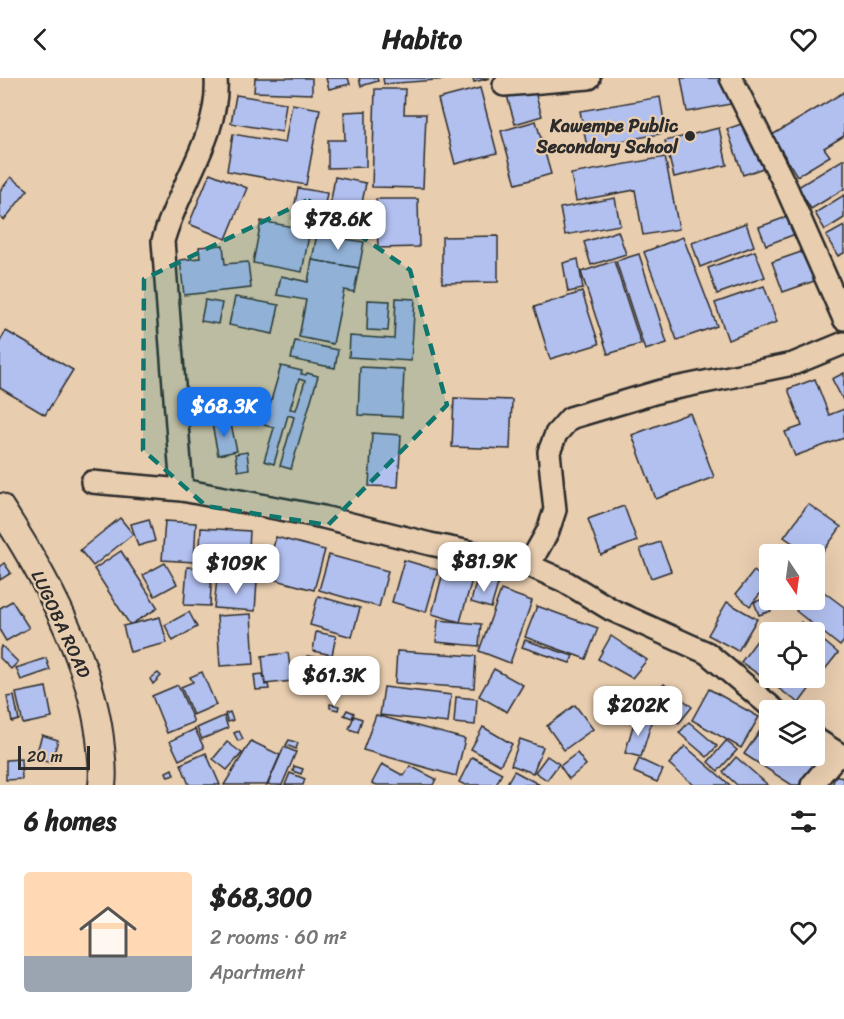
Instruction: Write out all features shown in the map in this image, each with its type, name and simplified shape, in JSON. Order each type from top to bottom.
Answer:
[{"type":"street","points":[[182,490],[163,241],[169,221],[211,126],[216,78]]},
{"type":"street","points":[[504,85],[589,78]]},
{"type":"street","points":[[731,78],[786,187],[844,319]]},
{"type":"street","points":[[524,563],[534,555],[548,531],[555,510],[549,452],[556,434],[570,418],[661,391],[793,364],[844,343]]},
{"type":"street","points":[[92,482],[182,490],[323,517],[430,544],[524,563],[564,581],[612,610],[707,653],[763,700]]},
{"type":"street","name":"LUGOBA ROAD","points":[[0,507],[43,578],[76,649],[92,695],[100,738],[102,785]]},
{"type":"street","points":[[812,785],[841,756],[825,745]]},
{"type":"highlighted area","points":[[308,200],[410,270],[447,405],[328,525],[206,506],[143,450],[144,279]]},
{"type":"building","points":[[255,78],[312,78],[312,94],[254,92]]},
{"type":"building","points":[[326,78],[348,78],[350,84],[329,89]]},
{"type":"building","points":[[359,78],[377,78],[378,81],[361,86]]},
{"type":"building","points":[[383,78],[462,78],[384,84]]},
{"type":"building","points":[[473,78],[490,78],[474,82]]},
{"type":"building","points":[[531,78],[542,116],[515,124],[504,85]]},
{"type":"building","points":[[681,78],[726,78],[731,104],[687,112]]},
{"type":"building","points":[[480,88],[497,153],[455,164],[438,99]]},
{"type":"building","points":[[375,89],[405,89],[404,114],[426,114],[423,188],[372,187]]},
{"type":"building","points":[[844,92],[844,136],[824,148],[830,156],[797,176],[772,135]]},
{"type":"building","points":[[236,95],[286,103],[282,132],[231,123]]},
{"type":"building","points":[[660,97],[666,133],[587,147],[580,111]]},
{"type":"building","points":[[292,104],[320,109],[306,185],[227,171],[233,134],[285,143]]},
{"type":"building","points":[[366,111],[366,167],[328,168],[328,140],[345,140],[344,112]]},
{"type":"building","points":[[536,121],[551,174],[516,184],[501,131]]},
{"type":"building","points":[[750,121],[766,167],[743,175],[727,129]]},
{"type":"building","points":[[719,128],[727,165],[674,177],[665,141]]},
{"type":"building","points":[[665,157],[679,229],[643,235],[635,190],[576,201],[571,174]]},
{"type":"building","points":[[844,159],[844,189],[811,209],[798,187]]},
{"type":"building","points":[[210,173],[247,188],[226,239],[189,224]]},
{"type":"building","points":[[11,177],[28,190],[4,220],[0,217],[0,191]]},
{"type":"building","points":[[335,177],[366,183],[359,218],[329,212]]},
{"type":"building","points":[[298,188],[327,193],[321,226],[292,220]]},
{"type":"building","points":[[844,195],[844,218],[825,230],[815,213]]},
{"type":"building","points":[[615,198],[620,225],[565,235],[560,208]]},
{"type":"building","points":[[376,199],[418,199],[419,247],[378,248]]},
{"type":"building","points":[[795,214],[801,232],[766,245],[759,227]]},
{"type":"building","points":[[261,221],[310,230],[302,272],[253,263]]},
{"type":"building","points":[[746,223],[754,246],[700,267],[692,243]]},
{"type":"building","points":[[844,226],[844,253],[838,256],[826,236]]},
{"type":"building","points":[[618,231],[626,254],[591,265],[584,242]]},
{"type":"building","points":[[317,234],[364,242],[359,268],[312,260]]},
{"type":"building","points":[[498,236],[498,282],[442,283],[442,237]]},
{"type":"building","points":[[683,237],[717,326],[677,340],[644,252]]},
{"type":"building","points":[[223,245],[225,264],[248,262],[251,288],[184,295],[180,260],[200,258],[199,247]]},
{"type":"building","points":[[810,249],[820,279],[783,292],[772,262]]},
{"type":"building","points":[[755,251],[765,277],[717,294],[708,268]]},
{"type":"building","points":[[639,254],[667,343],[645,350],[616,261]]},
{"type":"building","points":[[578,259],[583,289],[568,292],[563,263]]},
{"type":"building","points":[[312,260],[359,268],[354,292],[344,290],[333,344],[299,337],[306,300],[277,295],[281,276],[308,282]]},
{"type":"building","points":[[614,261],[641,344],[608,354],[581,272]]},
{"type":"building","points":[[764,286],[777,322],[728,340],[715,303]]},
{"type":"building","points":[[582,292],[599,344],[550,359],[534,307]]},
{"type":"building","points":[[235,297],[279,305],[273,334],[229,325]]},
{"type":"building","points":[[396,298],[415,299],[411,361],[349,357],[350,336],[394,339]]},
{"type":"building","points":[[205,300],[222,303],[218,324],[201,321]]},
{"type":"building","points":[[368,300],[390,301],[388,331],[367,330]]},
{"type":"building","points":[[6,331],[73,370],[45,415],[0,388],[0,341]]},
{"type":"building","points":[[295,341],[338,350],[335,368],[291,359]]},
{"type":"building","points":[[281,366],[302,371],[301,374],[318,376],[291,469],[280,466],[294,417],[288,415],[274,464],[264,461],[274,428],[264,425]],"holes":[[[299,379],[305,381],[296,410],[290,409]]]},
{"type":"building","points":[[360,367],[404,369],[402,417],[358,415]]},
{"type":"building","points":[[844,373],[844,402],[832,379]]},
{"type":"building","points":[[815,379],[829,415],[844,409],[844,438],[795,456],[785,432],[802,426],[788,389]]},
{"type":"building","points":[[454,398],[512,400],[510,449],[452,447]]},
{"type":"building","points":[[690,413],[714,477],[656,499],[632,435]]},
{"type":"building","points":[[230,420],[237,451],[218,455],[212,424]]},
{"type":"building","points":[[372,433],[401,435],[398,487],[369,486]]},
{"type":"building","points":[[247,452],[249,469],[238,471],[235,454]]},
{"type":"building","points":[[808,504],[841,527],[825,549],[825,544],[794,544],[784,537]]},
{"type":"building","points":[[624,506],[637,541],[601,555],[588,519]]},
{"type":"building","points":[[120,518],[133,534],[93,566],[80,550]]},
{"type":"building","points":[[149,519],[155,541],[138,546],[131,524]]},
{"type":"building","points":[[165,521],[196,523],[194,562],[162,560]]},
{"type":"building","points":[[201,528],[250,531],[248,567],[199,564]]},
{"type":"building","points":[[276,537],[325,550],[314,590],[265,577]]},
{"type":"building","points":[[660,542],[671,571],[651,578],[640,549]]},
{"type":"building","points":[[121,551],[158,608],[130,625],[94,569]]},
{"type":"building","points":[[329,555],[388,571],[379,607],[319,590]]},
{"type":"building","points":[[404,560],[438,570],[426,612],[392,602]]},
{"type":"building","points":[[4,563],[11,573],[0,580],[0,566]]},
{"type":"building","points":[[165,563],[177,584],[155,596],[143,575]]},
{"type":"building","points":[[187,567],[212,569],[210,606],[184,605]]},
{"type":"building","points":[[444,569],[473,576],[460,622],[432,614]]},
{"type":"building","points":[[754,571],[759,575],[759,595],[750,606],[736,594]]},
{"type":"building","points":[[217,578],[257,581],[255,611],[214,608]]},
{"type":"building","points":[[477,578],[498,584],[491,608],[471,602]]},
{"type":"building","points":[[501,590],[532,601],[510,663],[479,651]]},
{"type":"building","points":[[825,593],[844,607],[844,641],[840,646],[825,634],[825,622],[810,622],[796,611],[825,610]]},
{"type":"building","points":[[318,596],[360,608],[352,637],[310,625]]},
{"type":"building","points":[[759,600],[759,610],[771,611],[759,615],[754,602]]},
{"type":"building","points":[[12,601],[29,628],[6,641],[0,631],[0,608]]},
{"type":"building","points":[[727,602],[757,619],[738,651],[708,635]]},
{"type":"building","points":[[537,606],[598,628],[586,659],[525,637]]},
{"type":"building","points":[[189,612],[197,627],[173,641],[165,625]]},
{"type":"building","points":[[251,614],[254,664],[220,666],[217,616]]},
{"type":"building","points":[[160,617],[167,643],[130,652],[123,626]]},
{"type":"building","points":[[438,620],[481,624],[479,646],[436,642]]},
{"type":"building","points":[[316,632],[336,636],[332,655],[313,651]]},
{"type":"building","points":[[611,636],[647,660],[632,678],[598,659]]},
{"type":"building","points":[[758,639],[759,640],[759,675],[741,662]]},
{"type":"building","points":[[525,640],[573,656],[570,663],[522,647]]},
{"type":"building","points":[[825,642],[838,653],[825,669]]},
{"type":"building","points":[[2,646],[18,662],[11,669],[0,658]]},
{"type":"building","points":[[397,651],[476,656],[474,688],[395,683]]},
{"type":"building","points":[[288,653],[292,681],[265,684],[262,656]]},
{"type":"building","points":[[307,656],[315,657],[314,668],[306,667]]},
{"type":"building","points":[[46,658],[50,670],[21,680],[16,668]]},
{"type":"building","points":[[494,669],[523,685],[507,712],[479,696]]},
{"type":"building","points":[[202,672],[216,705],[193,715],[181,687],[193,682],[190,677]]},
{"type":"building","points":[[158,673],[161,676],[153,684],[150,679]]},
{"type":"building","points":[[263,674],[265,685],[268,684],[269,689],[256,690],[254,675]]},
{"type":"building","points":[[664,684],[692,707],[679,723],[651,701]]},
{"type":"building","points":[[178,685],[194,722],[167,733],[152,696]]},
{"type":"building","points":[[46,687],[52,718],[23,724],[16,693]]},
{"type":"building","points":[[384,687],[451,695],[448,723],[380,715]]},
{"type":"building","points":[[778,688],[810,688],[801,700],[795,700]]},
{"type":"building","points":[[709,689],[759,717],[741,748],[692,720]]},
{"type":"building","points":[[14,696],[19,720],[12,722],[7,697]]},
{"type":"building","points":[[456,697],[477,699],[475,725],[454,723]]},
{"type":"building","points":[[330,704],[339,706],[338,710],[330,708]]},
{"type":"building","points":[[575,705],[593,729],[564,750],[547,726]]},
{"type":"building","points":[[347,710],[354,713],[352,718],[344,715]]},
{"type":"building","points":[[230,712],[233,720],[228,722],[225,714]]},
{"type":"building","points":[[376,715],[465,739],[456,776],[363,750]]},
{"type":"building","points":[[224,716],[228,728],[202,739],[197,728]]},
{"type":"building","points":[[354,716],[362,719],[358,732],[349,729]]},
{"type":"building","points":[[636,716],[652,721],[641,757],[625,753]]},
{"type":"building","points":[[689,722],[717,746],[707,757],[679,733]]},
{"type":"building","points":[[483,727],[512,744],[500,765],[471,749]]},
{"type":"building","points":[[195,729],[204,748],[179,760],[170,741]]},
{"type":"building","points":[[239,731],[243,739],[238,741],[234,733]]},
{"type":"building","points":[[759,732],[759,764],[744,754]]},
{"type":"building","points":[[42,735],[58,740],[51,763],[35,758]]},
{"type":"building","points":[[520,739],[543,747],[533,773],[511,765]]},
{"type":"building","points":[[289,740],[298,743],[296,749],[286,745]]},
{"type":"building","points":[[251,741],[280,755],[267,785],[224,785]]},
{"type":"building","points":[[726,741],[737,750],[718,771],[708,762]]},
{"type":"building","points":[[227,742],[242,753],[227,770],[213,759]]},
{"type":"building","points":[[685,746],[730,785],[694,785],[669,764]]},
{"type":"building","points":[[284,747],[296,752],[282,785],[268,784]]},
{"type":"building","points":[[206,753],[220,785],[189,785],[181,764]]},
{"type":"building","points":[[577,753],[586,765],[569,779],[560,766]]},
{"type":"building","points":[[547,756],[559,764],[547,780],[535,772]]},
{"type":"building","points":[[472,757],[502,773],[496,785],[465,785],[459,782]]},
{"type":"building","points":[[736,757],[768,785],[737,785],[723,772]]},
{"type":"building","points":[[21,759],[22,779],[6,780],[6,760]]},
{"type":"building","points":[[639,759],[663,770],[657,782],[634,772]]},
{"type":"building","points":[[382,764],[404,776],[410,766],[436,779],[433,785],[377,785],[372,783]]},
{"type":"building","points":[[294,766],[303,769],[301,774],[293,771]]},
{"type":"building","points":[[763,766],[814,766],[802,785],[792,785]]},
{"type":"building","points":[[172,769],[174,775],[168,777],[166,772]]},
{"type":"building","points":[[514,771],[540,785],[506,785]]},
{"type":"building","points":[[290,773],[305,779],[303,785],[285,785]]},
{"type":"building","points":[[836,775],[844,779],[844,785],[832,785]]},
{"type":"place","name":"Kawempe Public Secondary School","points":[[690,136]]}]
